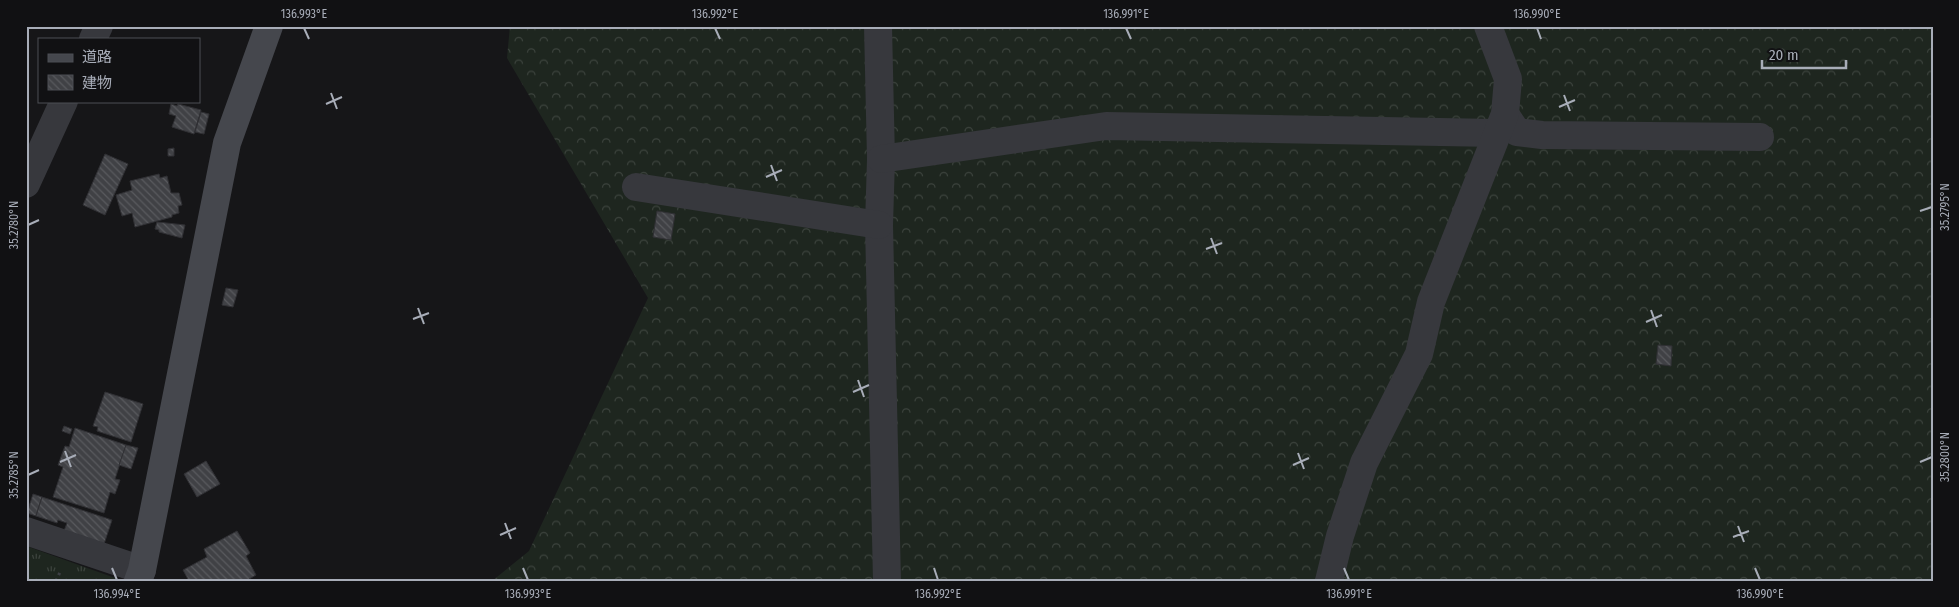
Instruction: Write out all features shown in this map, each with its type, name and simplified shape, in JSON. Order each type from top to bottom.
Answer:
[{"type":"street","points":[[93,38],[99,26]]},
{"type":"street","points":[[26,531],[140,575],[227,143],[269,26]]},
{"type":"street","points":[[878,26],[881,159],[879,225],[887,581]]},
{"type":"street","points":[[1329,581],[1340,536],[1364,463],[1398,399],[1419,354],[1430,302],[1501,124],[1508,79],[1488,26]]},
{"type":"street","points":[[26,184],[64,102]]},
{"type":"street","points":[[881,159],[1106,126],[1501,124],[1517,132],[1542,135],[1760,137]]},
{"type":"street","points":[[636,187],[879,225]]},
{"type":"green space","points":[[510,26],[1933,26],[1933,581],[492,581],[529,551],[648,298],[507,58]]},
{"type":"green space","points":[[26,546],[115,578],[115,581],[26,581]]},
{"type":"building","points":[[171,104],[201,110],[194,134],[172,127],[176,116],[169,114]]},
{"type":"building","points":[[201,112],[209,114],[204,134],[195,132]]},
{"type":"building","points":[[174,148],[174,156],[168,156],[168,149]]},
{"type":"building","points":[[105,154],[128,164],[105,215],[83,205]]},
{"type":"building","points":[[159,174],[160,178],[167,176],[171,193],[179,193],[182,205],[178,206],[179,213],[172,215],[172,217],[135,227],[132,213],[122,216],[116,195],[132,190],[130,181]]},
{"type":"building","points":[[657,211],[675,214],[671,240],[653,237]]},
{"type":"building","points":[[157,222],[185,225],[182,238],[159,232],[159,230],[155,229]]},
{"type":"building","points":[[226,288],[238,290],[233,307],[222,305]]},
{"type":"building","points":[[1658,345],[1672,346],[1671,366],[1656,364]]},
{"type":"building","points":[[105,392],[143,404],[131,442],[97,431],[98,427],[93,426]]},
{"type":"building","points":[[64,426],[72,429],[70,434],[62,431]]},
{"type":"building","points":[[75,428],[126,445],[115,479],[120,480],[115,494],[110,492],[104,513],[53,497],[63,467],[58,465],[65,446],[69,447]]},
{"type":"building","points":[[126,445],[138,448],[131,469],[119,465]]},
{"type":"building","points":[[206,461],[220,484],[197,497],[184,474]]},
{"type":"building","points":[[33,494],[42,497],[36,516],[27,513]]},
{"type":"building","points":[[42,497],[112,520],[104,544],[64,531],[67,523],[58,520],[57,523],[36,516]]},
{"type":"building","points":[[237,531],[250,553],[246,556],[256,575],[246,581],[189,581],[183,570],[207,557],[204,549]]}]
